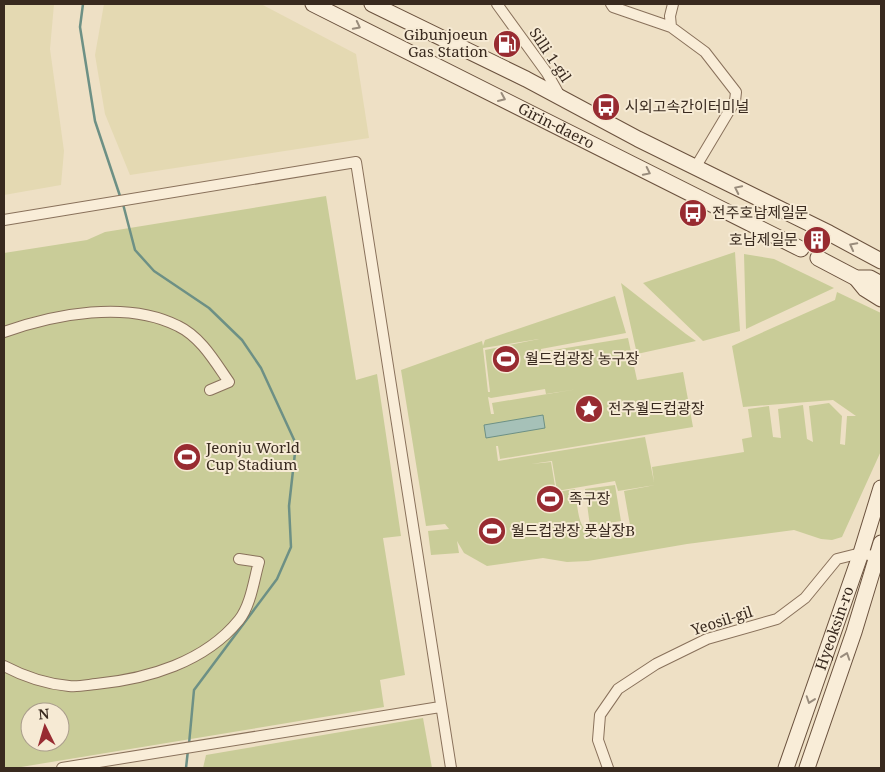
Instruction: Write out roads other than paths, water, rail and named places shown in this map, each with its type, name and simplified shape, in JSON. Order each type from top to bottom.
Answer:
[{"type":"street","name":"Girin-daero","points":[[313,4],[801,249]]},
{"type":"street","name":"Girin-daero","points":[[372,4],[562,98],[695,168],[880,260]]},
{"type":"street","name":"Silli 1-gil","points":[[496,4],[547,73],[562,98]]},
{"type":"street","points":[[610,4],[613,7],[671,27],[704,52],[736,92],[735,101],[695,168]]},
{"type":"street","points":[[671,27],[670,16],[673,4]]},
{"type":"street","points":[[4,220],[356,162],[450,768]]},
{"type":"street","points":[[818,258],[856,278],[865,289],[881,300]]},
{"type":"street","points":[[856,278],[870,278],[881,284]]},
{"type":"street","points":[[4,332],[36,320],[94,312],[148,315],[179,326],[200,342],[229,382],[210,390]]},
{"type":"street","name":"Hyeoksin-ro","points":[[786,768],[861,553],[881,488]]},
{"type":"street","name":"Hyeoksin-ro","points":[[807,768],[854,632],[879,550]]},
{"type":"street","name":"Yeosil-gil","points":[[608,768],[598,740],[600,715],[618,689],[656,664],[707,639],[777,619],[805,598],[836,559],[879,550]]},
{"type":"street","points":[[4,666],[23,676],[70,686],[124,681],[159,672],[190,658],[224,636],[241,618],[259,562],[239,559]]},
{"type":"street","points":[[62,768],[440,707]]},
{"type":"water","points":[[543,415],[545,428],[486,438],[484,425]]},
{"type":"waterway","points":[[83,4],[80,27],[95,121],[121,199]]},
{"type":"waterway","points":[[123,204],[135,250],[154,271],[209,308],[242,340],[261,368],[296,444],[289,506],[291,547],[277,579],[194,690],[189,744]]},
{"type":"waterway","points":[[186,768],[188,750]]},
{"type":"place","name":"Gibunjoeun Gas Station","points":[[507,44]]},
{"type":"place","name":"시외고속간이터미널","points":[[606,107]]},
{"type":"place","name":"전주호남제일문","points":[[693,213]]},
{"type":"place","name":"호남제일문","points":[[817,240]]},
{"type":"place","name":"월드컵광장 농구장","points":[[506,359]]},
{"type":"place","name":"전주월드컵광장","points":[[589,409]]},
{"type":"place","name":"Jeonju World Cup Stadium","points":[[187,457]]},
{"type":"place","name":"족구장","points":[[550,499]]},
{"type":"place","name":"월드컵광장 풋살장B","points":[[492,531]]}]
